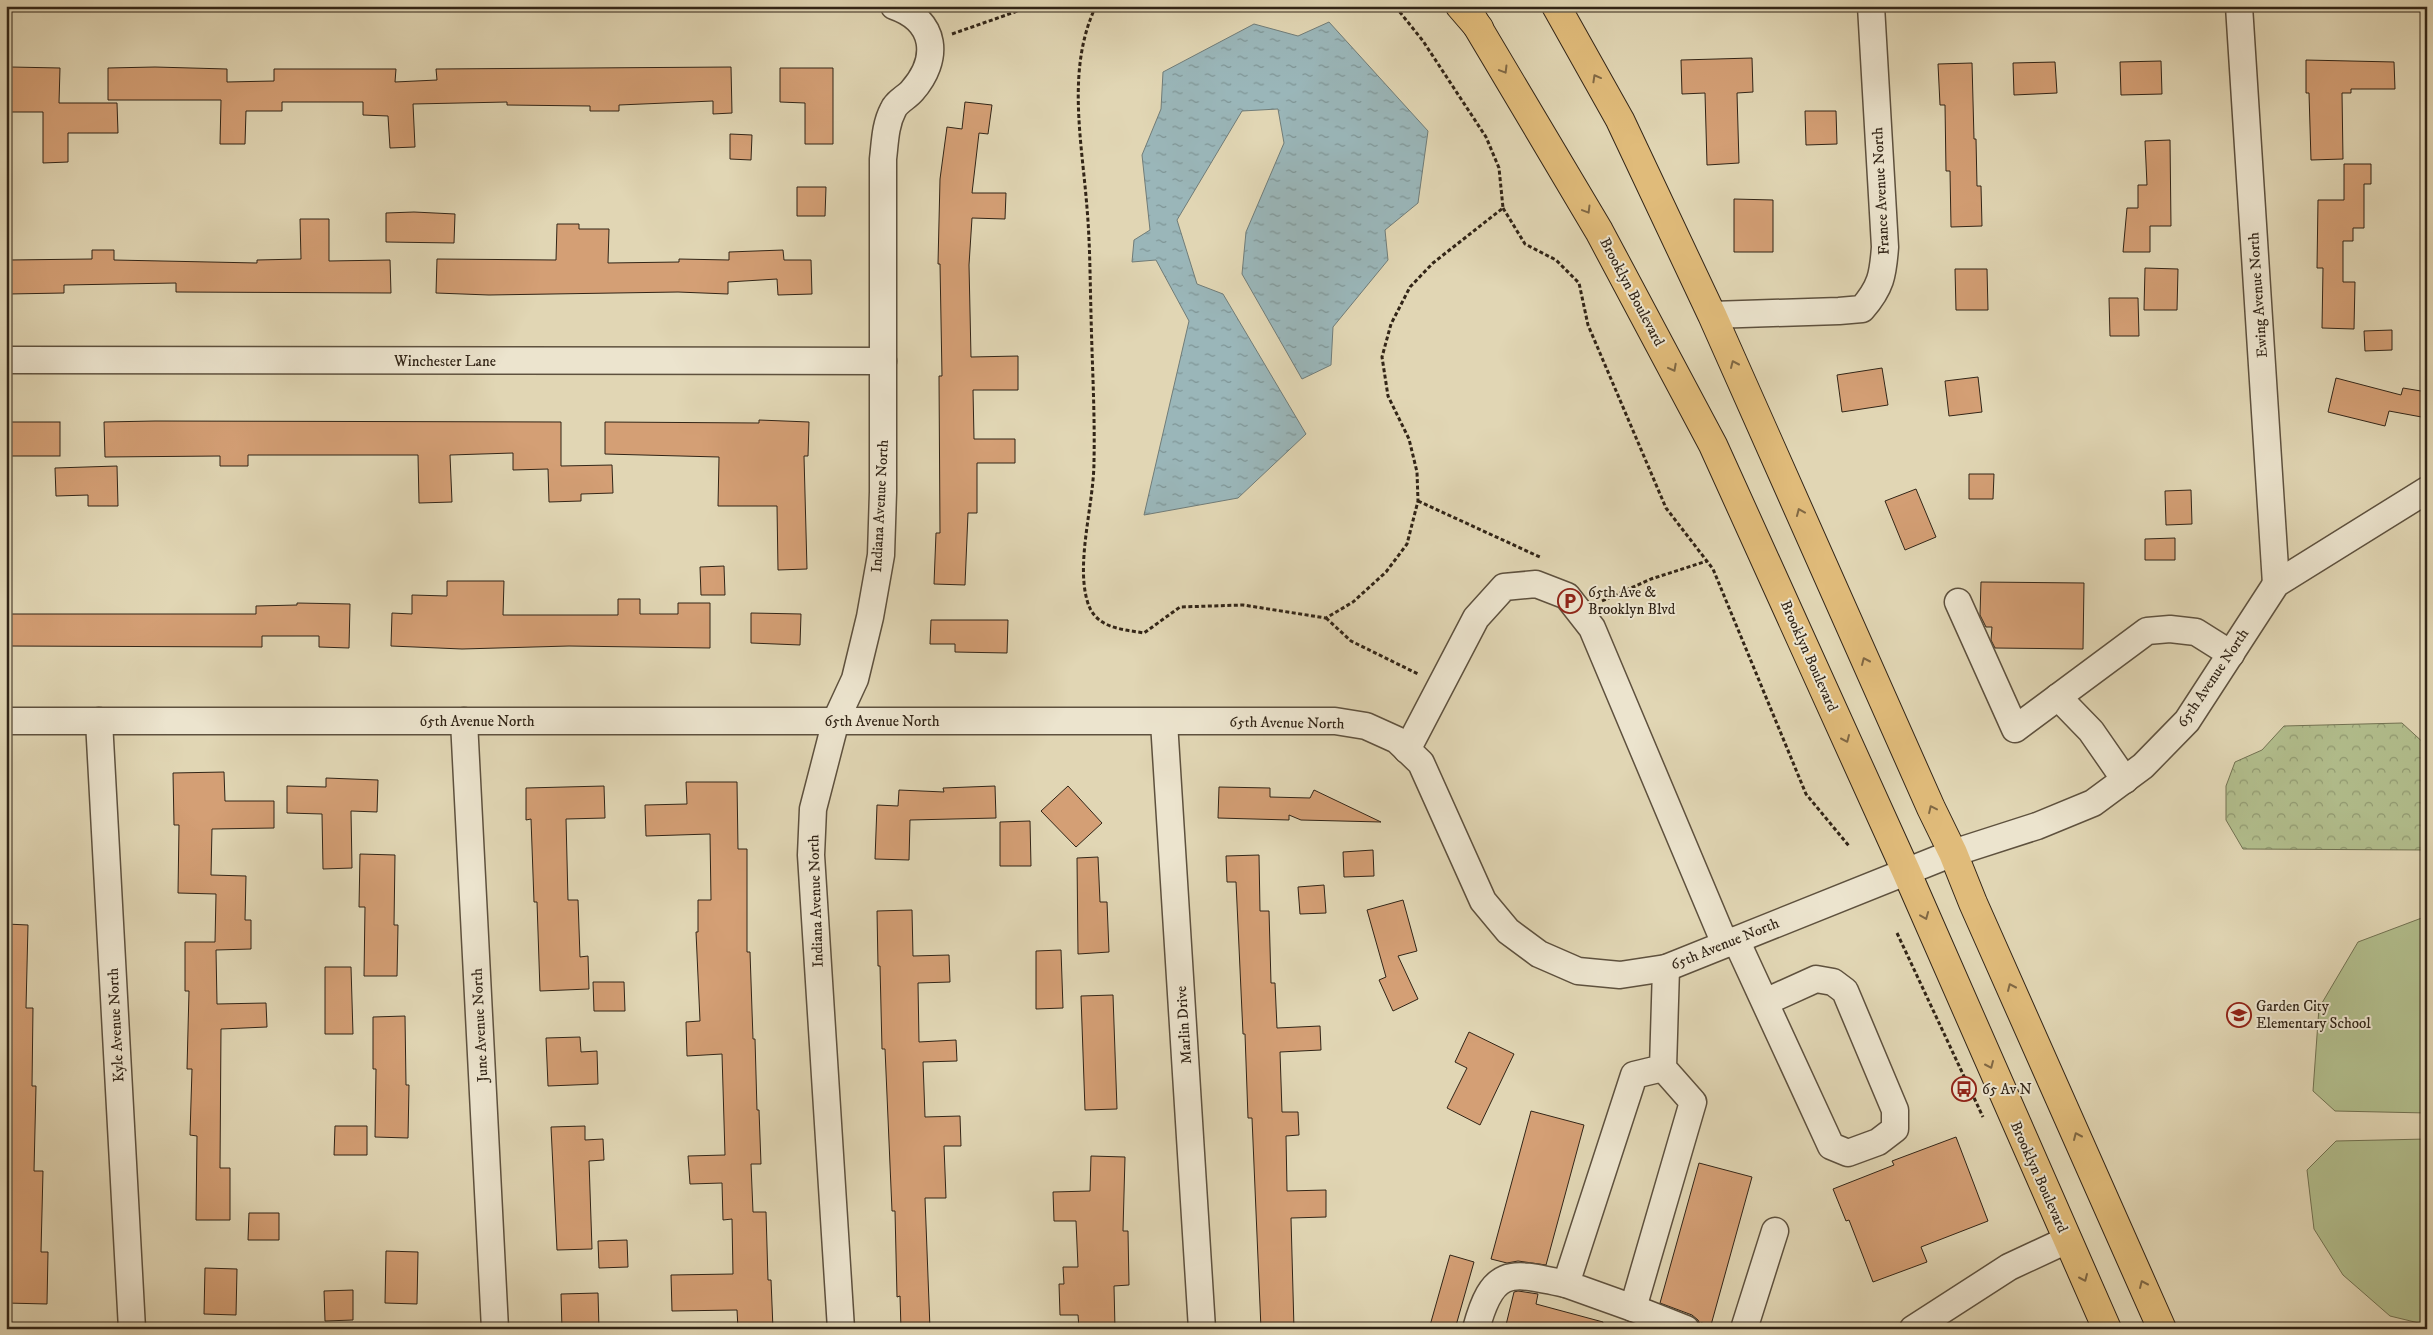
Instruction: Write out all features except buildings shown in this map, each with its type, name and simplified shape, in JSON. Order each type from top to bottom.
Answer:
[{"type":"main road","name":"Brooklyn Boulevard","points":[[1460,6],[1472,17],[1599,230],[1713,445],[1906,871],[2106,1329]]},
{"type":"main road","points":[[1556,6],[1620,120],[1712,315],[1927,799],[1953,853],[1977,912],[2162,1329]]},
{"type":"street","name":"Indiana Avenue North","points":[[841,1329],[811,856],[814,809],[836,720],[855,678],[870,617],[881,555],[883,159],[885,134],[893,108],[912,91],[930,65],[930,41],[922,22],[906,10],[894,6]]},
{"type":"street","name":"France Avenue North","points":[[1712,315],[1854,310],[1862,308],[1874,295],[1883,275],[1885,247],[1871,6]]},
{"type":"street","name":"Ewing Avenue North","points":[[2239,6],[2276,584]]},
{"type":"street","name":"Winchester Lane","points":[[6,360],[883,361]]},
{"type":"street","name":"65th Avenue North","points":[[6,721],[1335,721],[1366,726],[1396,740],[1421,763],[1436,792],[1483,901],[1508,931],[1539,954],[1578,971],[1620,975],[1666,968],[1906,871],[1953,853],[2037,826],[2093,803],[2143,766],[2187,721],[2276,584],[2427,490]]},
{"type":"street","points":[[1407,750],[1476,618],[1504,587],[1536,584],[1567,596],[1592,628],[1730,942],[1765,1002],[1831,1146],[1848,1153],[1878,1142],[1895,1129],[1895,1110],[1845,991],[1833,982],[1816,979],[1765,1002]]},
{"type":"street","points":[[1958,602],[2014,729],[2147,631],[2170,629],[2196,632],[2231,654]]},
{"type":"street","points":[[2058,697],[2091,731],[2125,780]]},
{"type":"street","name":"Kyle Avenue North","points":[[99,721],[132,1329]]},
{"type":"street","name":"June Avenue North","points":[[464,721],[496,1329]]},
{"type":"street","name":"Marlin Drive","points":[[1164,722],[1202,1329]]},
{"type":"street","points":[[1633,1308],[1693,1102],[1663,1068],[1666,968]]},
{"type":"street","points":[[1566,1284],[1634,1075],[1663,1068]]},
{"type":"street","points":[[1744,1329],[1775,1231]]},
{"type":"street","points":[[1913,1329],[2009,1267],[2067,1240]]},
{"type":"street","points":[[1476,1329],[1489,1292],[1497,1282],[1507,1276],[1532,1277],[1566,1284],[1686,1329]]},
{"type":"path","points":[[930,41],[1032,6]]},
{"type":"path","points":[[1096,6],[1090,20],[1080,61],[1079,116],[1087,208],[1094,443],[1094,463],[1083,571],[1086,601],[1096,619],[1112,628],[1144,633],[1180,608],[1243,605],[1326,618],[1351,641],[1441,685]]},
{"type":"path","points":[[1395,6],[1423,42],[1486,137],[1499,168],[1503,208],[1525,244],[1556,260],[1579,284],[1588,325],[1666,508],[1713,570],[1806,794],[1848,846]]},
{"type":"path","points":[[1326,618],[1353,602],[1386,572],[1407,544],[1418,501],[1418,472],[1409,439],[1388,396],[1382,357],[1390,324],[1410,287],[1433,263],[1503,208]]},
{"type":"path","points":[[1418,501],[1540,556]]},
{"type":"path","points":[[1596,604],[1651,579],[1706,561]]},
{"type":"green space","points":[[2402,723],[2427,746],[2427,850],[2243,849],[2226,820],[2226,786],[2235,762],[2262,750],[2284,726]]},
{"type":"green space","points":[[2427,916],[2427,1113],[2335,1111],[2313,1091],[2319,1008],[2358,942]]},
{"type":"green space","points":[[2427,1139],[2427,1325],[2390,1316],[2343,1275],[2314,1229],[2307,1170],[2336,1141]]},
{"type":"water","points":[[1329,22],[1428,131],[1418,203],[1385,230],[1388,260],[1333,327],[1331,365],[1302,379],[1242,274],[1246,232],[1284,143],[1278,109],[1242,111],[1177,220],[1197,284],[1223,294],[1306,434],[1238,498],[1144,515],[1189,321],[1156,260],[1132,262],[1134,240],[1150,230],[1142,155],[1161,109],[1163,72],[1254,24],[1298,36]]},
{"type":"place","name":"65th Ave & Brooklyn Blvd","points":[[1570,601]]},
{"type":"place","name":"Garden City Elementary School","points":[[2239,1015]]},
{"type":"place","name":"65 Av N","points":[[1964,1089]]}]
